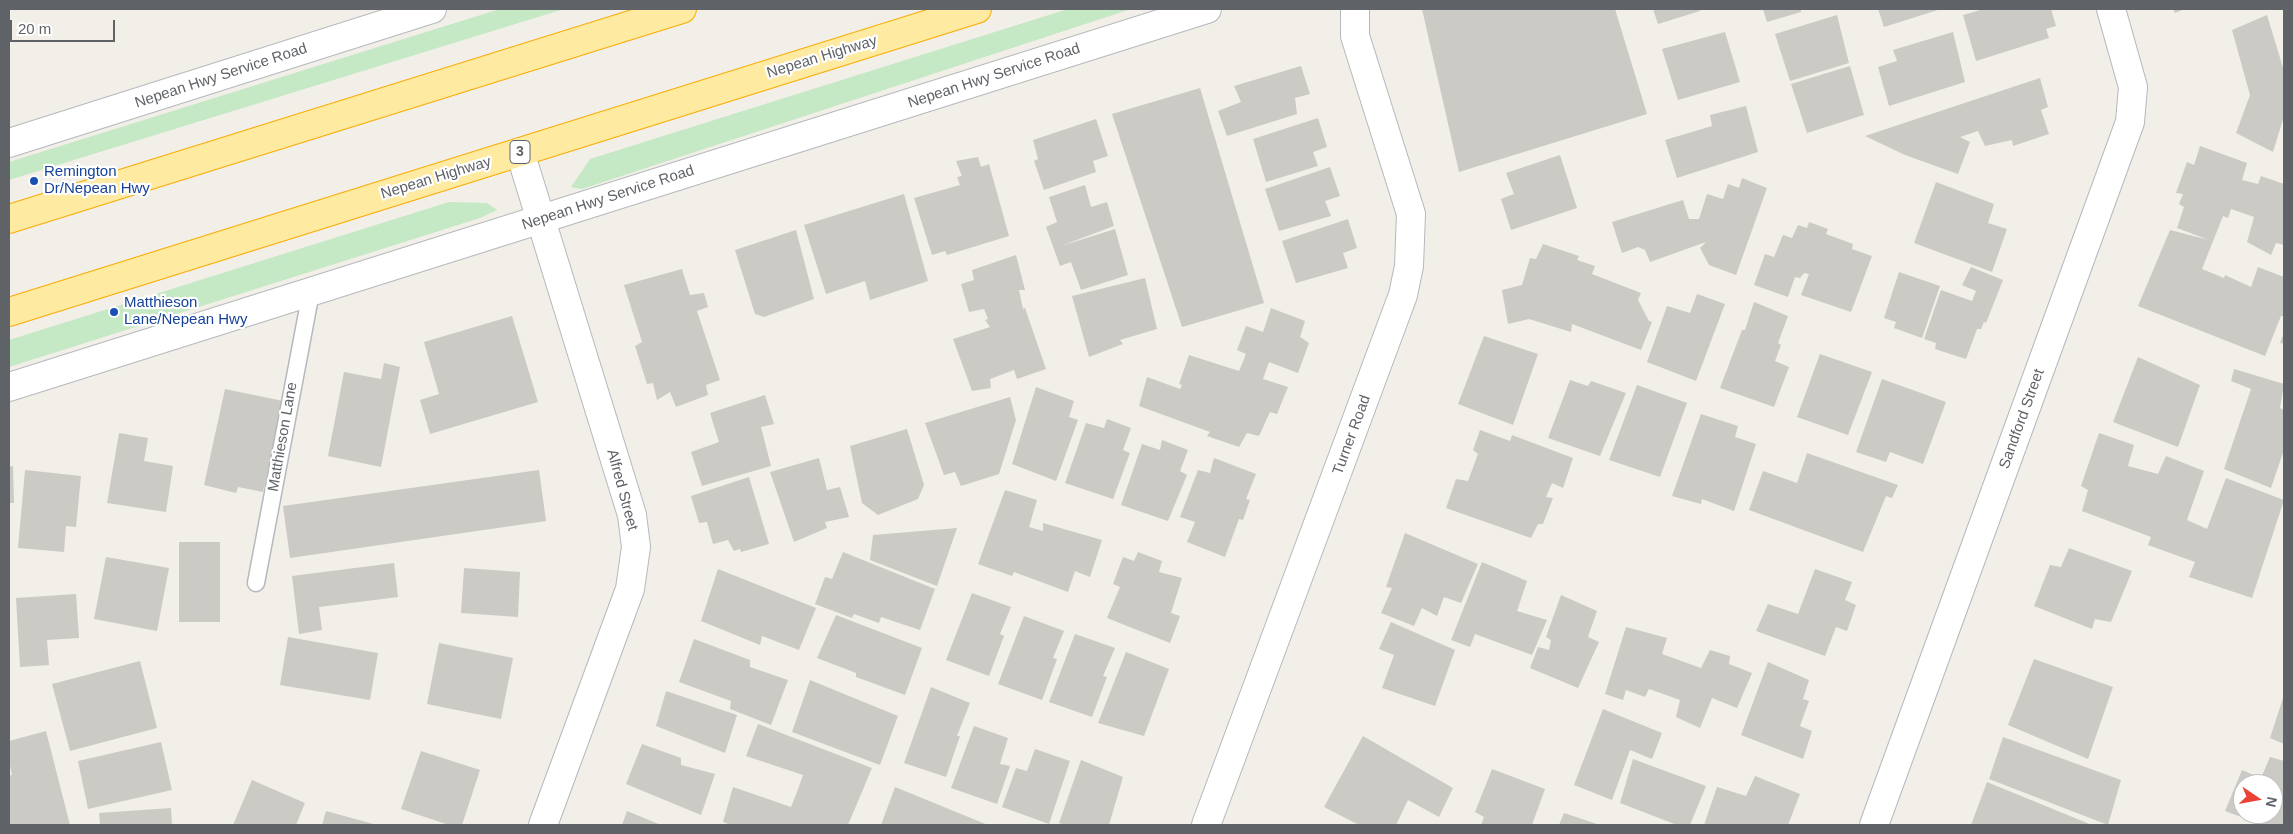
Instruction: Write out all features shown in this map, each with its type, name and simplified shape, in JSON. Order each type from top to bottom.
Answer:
[{"type":"highway","points":[[9,219],[682,9]]},
{"type":"highway","name":"Nepean Highway","points":[[9,312],[977,9]]},
{"type":"street","name":"Nepean Hwy Service Road","points":[[9,142],[432,9]]},
{"type":"street","name":"Nepean Hwy Service Road","points":[[9,387],[1207,9]]},
{"type":"street","name":"Turner Road","points":[[1206,825],[1403,296],[1409,266],[1411,214],[1354,36],[1334,9]]},
{"type":"street","name":"Turner Road","points":[[1354,36],[1355,9]]},
{"type":"street","name":"Sandford Street","points":[[1874,825],[2130,122],[2133,86],[2111,9]]},
{"type":"street","name":"Alfred Street","points":[[520,152],[632,515],[636,547],[630,589],[542,825]]},
{"type":"lane","name":"Matthieson Lane","points":[[256,583],[311,292]]},
{"type":"green space","points":[[500,9],[564,9],[9,180],[9,162]]},
{"type":"green space","points":[[1068,9],[1131,9],[582,189],[571,187],[590,159]]},
{"type":"green space","points":[[449,202],[487,203],[497,210],[480,218],[9,367],[9,340]]},
{"type":"building","points":[[1422,9],[1615,9],[1647,114],[1459,172]]},
{"type":"building","points":[[1653,9],[1699,9],[1700,11],[1658,24]]},
{"type":"building","points":[[1763,9],[1801,9],[1801,12],[1767,22]]},
{"type":"building","points":[[1878,9],[1941,9],[1884,27]]},
{"type":"building","points":[[1984,9],[2051,9],[2056,26],[2046,29],[2049,38],[1976,61],[1963,15]]},
{"type":"building","points":[[2173,9],[2185,9],[2175,13]]},
{"type":"building","points":[[1837,15],[1849,63],[1790,81],[1775,34]]},
{"type":"building","points":[[2267,15],[2284,71],[2284,116],[2273,152],[2236,133],[2250,95],[2232,30]]},
{"type":"building","points":[[1725,32],[1740,82],[1678,100],[1662,49]]},
{"type":"building","points":[[1953,32],[1965,82],[1889,106],[1878,67],[1897,61],[1893,50]]},
{"type":"building","points":[[1301,66],[1310,94],[1295,98],[1297,114],[1227,136],[1218,111],[1241,102],[1234,86]]},
{"type":"building","points":[[1850,66],[1864,115],[1807,133],[1791,84]]},
{"type":"building","points":[[2040,78],[2048,107],[2041,110],[2049,134],[2013,146],[2012,140],[1985,146],[1978,131],[1960,137],[1970,142],[1958,174],[1905,155],[1865,136]]},
{"type":"building","points":[[1200,88],[1264,303],[1182,327],[1112,114]]},
{"type":"building","points":[[1746,106],[1758,152],[1677,178],[1665,140],[1712,126],[1710,115]]},
{"type":"building","points":[[1318,118],[1327,147],[1313,152],[1318,166],[1266,182],[1253,139]]},
{"type":"building","points":[[1096,119],[1108,156],[1093,161],[1096,172],[1044,190],[1034,161],[1038,159],[1033,140]]},
{"type":"building","points":[[2200,146],[2247,163],[2242,180],[2258,184],[2261,176],[2284,184],[2284,245],[2276,243],[2271,255],[2247,242],[2254,217],[2231,209],[2228,218],[2223,216],[2202,269],[2224,278],[2225,275],[2251,287],[2258,267],[2284,277],[2284,316],[2281,316],[2265,356],[2138,306],[2170,230],[2209,240],[2177,228],[2184,207],[2179,204],[2183,194],[2176,193],[2187,162],[2194,165]]},
{"type":"building","points":[[1560,155],[1577,208],[1511,230],[1501,199],[1514,194],[1506,173]]},
{"type":"building","points":[[978,157],[981,167],[989,164],[1009,236],[947,255],[945,251],[932,255],[914,198],[960,185],[957,177],[962,176],[956,161]]},
{"type":"building","points":[[1330,167],[1340,196],[1325,201],[1331,216],[1279,231],[1265,189]]},
{"type":"building","points":[[1742,178],[1767,188],[1736,275],[1709,265],[1700,248],[1706,242],[1650,262],[1645,250],[1638,247],[1622,253],[1612,222],[1683,200],[1689,219],[1699,219],[1707,194],[1723,199],[1728,184],[1739,188]]},
{"type":"building","points":[[1936,182],[1994,204],[1988,223],[2007,229],[1992,272],[1914,243]]},
{"type":"building","points":[[1085,185],[1091,207],[1107,202],[1114,226],[1061,246],[1115,229],[1128,275],[1081,290],[1071,262],[1060,266],[1046,227],[1057,222],[1049,197]]},
{"type":"building","points":[[904,194],[928,281],[870,300],[865,281],[826,294],[804,225]]},
{"type":"building","points":[[1348,219],[1357,248],[1343,253],[1348,268],[1296,283],[1282,241]]},
{"type":"building","points":[[1809,222],[1828,229],[1826,234],[1853,244],[1852,249],[1872,256],[1851,312],[1801,295],[1809,274],[1804,273],[1800,278],[1795,277],[1788,297],[1754,285],[1765,254],[1774,257],[1783,235],[1792,238],[1798,225],[1807,228]]},
{"type":"building","points":[[796,230],[814,299],[764,317],[755,314],[735,250]]},
{"type":"building","points":[[1543,244],[1579,256],[1577,260],[1595,266],[1592,274],[1641,293],[1638,300],[1649,321],[1652,322],[1641,350],[1572,324],[1571,332],[1529,319],[1508,324],[1502,290],[1522,285],[1530,258],[1536,259]]},
{"type":"building","points":[[1016,255],[1025,290],[1019,290],[1023,309],[1025,308],[1046,369],[1017,379],[1014,370],[990,379],[991,388],[972,391],[953,339],[990,327],[985,320],[988,319],[984,309],[969,312],[961,284],[974,280],[972,270]]},
{"type":"building","points":[[1971,267],[2003,280],[1986,323],[1984,322],[1981,329],[1977,329],[1966,359],[1935,349],[1936,343],[1924,339],[1941,290],[1972,301],[1976,291],[1962,285]]},
{"type":"building","points":[[682,269],[690,295],[704,293],[708,307],[697,311],[720,380],[706,385],[708,395],[676,407],[670,392],[657,400],[653,383],[647,384],[635,346],[642,342],[624,285]]},
{"type":"building","points":[[1899,272],[1940,286],[1922,338],[1894,328],[1896,322],[1884,318]]},
{"type":"building","points":[[1145,278],[1157,329],[1120,340],[1123,344],[1089,357],[1072,296]]},
{"type":"building","points":[[1697,294],[1725,304],[1696,381],[1647,362],[1667,306],[1690,313]]},
{"type":"building","points":[[1754,302],[1788,316],[1778,343],[1781,345],[1775,361],[1789,367],[1774,407],[1720,388],[1742,330],[1745,330]]},
{"type":"building","points":[[1271,308],[1305,321],[1300,337],[1309,343],[1298,373],[1269,362],[1263,379],[1288,387],[1277,414],[1270,412],[1259,436],[1247,433],[1239,447],[1207,436],[1210,432],[1139,406],[1147,377],[1180,389],[1182,385],[1179,384],[1189,355],[1239,371],[1246,354],[1237,350],[1246,326],[1263,332]]},
{"type":"building","points":[[512,316],[538,402],[430,434],[420,400],[439,394],[424,342]]},
{"type":"building","points":[[2284,332],[2284,344],[2280,343]]},
{"type":"building","points":[[1484,336],[1538,354],[1513,425],[1458,404]]},
{"type":"building","points":[[1820,354],[1872,372],[1848,435],[1797,417]]},
{"type":"building","points":[[2138,357],[2200,385],[2178,447],[2113,422]]},
{"type":"building","points":[[384,363],[400,367],[381,467],[328,456],[344,372],[381,379]]},
{"type":"building","points":[[2234,369],[2284,384],[2280,408],[2284,410],[2284,450],[2271,488],[2224,469],[2251,389],[2231,381]]},
{"type":"building","points":[[1882,379],[1946,402],[1923,464],[1890,452],[1886,462],[1856,452]]},
{"type":"building","points":[[1570,380],[1588,386],[1591,381],[1626,393],[1600,456],[1548,438]]},
{"type":"building","points":[[1637,385],[1687,403],[1660,477],[1609,460]]},
{"type":"building","points":[[1036,387],[1074,401],[1069,417],[1078,420],[1056,481],[1012,464]]},
{"type":"building","points":[[225,389],[283,401],[263,492],[238,487],[236,493],[204,485]]},
{"type":"building","points":[[765,395],[774,424],[761,427],[771,466],[702,486],[691,452],[719,442],[710,413]]},
{"type":"building","points":[[1010,397],[1016,420],[999,474],[961,486],[955,472],[944,475],[925,423]]},
{"type":"building","points":[[1701,414],[1738,426],[1735,437],[1756,444],[1734,511],[1702,499],[1701,504],[1672,496]]},
{"type":"building","points":[[1107,419],[1131,428],[1123,450],[1130,453],[1113,499],[1065,483],[1086,423],[1104,428]]},
{"type":"building","points":[[907,429],[924,485],[918,499],[878,515],[862,503],[850,446]]},
{"type":"building","points":[[1480,430],[1510,441],[1512,435],[1573,458],[1563,488],[1552,483],[1546,497],[1553,498],[1543,524],[1538,524],[1531,538],[1446,508],[1456,479],[1468,481],[1478,454],[1473,450]]},
{"type":"building","points":[[119,433],[148,438],[144,461],[173,466],[166,512],[107,503]]},
{"type":"building","points":[[2099,433],[2134,445],[2128,466],[2158,474],[2166,456],[2204,471],[2187,520],[2207,529],[2226,478],[2284,500],[2252,598],[2189,577],[2195,562],[2148,545],[2151,537],[2082,511],[2088,490],[2081,486]]},
{"type":"building","points":[[1162,440],[1188,450],[1180,471],[1187,475],[1168,521],[1121,505],[1142,444],[1160,450]]},
{"type":"building","points":[[1807,453],[1898,485],[1892,498],[1886,496],[1863,552],[1749,510],[1763,471],[1797,483]]},
{"type":"building","points":[[819,458],[827,490],[840,487],[849,517],[825,522],[827,528],[794,542],[770,472]]},
{"type":"building","points":[[1214,458],[1256,474],[1246,499],[1250,500],[1243,520],[1239,519],[1225,557],[1187,542],[1195,522],[1180,517],[1198,470],[1210,473]]},
{"type":"building","points":[[13,466],[14,503],[9,503],[9,467]]},
{"type":"building","points":[[25,470],[81,476],[76,527],[66,526],[64,552],[18,548]]},
{"type":"building","points":[[539,470],[546,521],[290,558],[283,506]]},
{"type":"building","points":[[749,477],[769,544],[741,552],[740,549],[734,551],[728,540],[713,544],[707,522],[699,523],[691,496]]},
{"type":"building","points":[[1005,490],[1037,500],[1029,527],[1043,531],[1043,523],[1102,540],[1090,577],[1075,571],[1068,592],[1014,572],[1012,576],[978,564]]},
{"type":"building","points":[[957,528],[937,586],[870,560],[873,535]]},
{"type":"building","points":[[1405,533],[1478,564],[1461,603],[1444,597],[1437,616],[1422,608],[1414,626],[1381,613],[1392,588],[1386,587]]},
{"type":"building","points":[[179,542],[220,542],[220,622],[179,622]]},
{"type":"building","points":[[2069,548],[2132,571],[2111,622],[2095,619],[2092,629],[2034,606],[2050,565],[2061,567]]},
{"type":"building","points":[[843,552],[935,589],[920,630],[881,617],[879,623],[854,614],[852,618],[815,604],[825,577],[832,579]]},
{"type":"building","points":[[1138,552],[1162,561],[1159,572],[1182,578],[1171,613],[1180,616],[1170,643],[1107,618],[1120,587],[1113,584],[1123,557],[1134,561]]},
{"type":"building","points":[[106,557],[169,568],[157,631],[94,619]]},
{"type":"building","points":[[1482,562],[1527,581],[1517,611],[1547,620],[1532,655],[1475,634],[1470,647],[1451,640]]},
{"type":"building","points":[[394,563],[398,597],[319,607],[322,630],[299,634],[292,576]]},
{"type":"building","points":[[464,568],[520,572],[518,617],[461,613]]},
{"type":"building","points":[[718,569],[816,608],[799,650],[762,636],[760,645],[701,621]]},
{"type":"building","points":[[1815,569],[1852,582],[1845,600],[1856,605],[1847,631],[1836,627],[1825,656],[1756,631],[1768,604],[1798,614]]},
{"type":"building","points":[[972,593],[1011,607],[1000,634],[1004,636],[989,676],[946,660]]},
{"type":"building","points":[[76,594],[79,638],[47,640],[49,665],[20,667],[16,598]]},
{"type":"building","points":[[1561,595],[1597,611],[1588,637],[1599,642],[1578,688],[1530,668],[1538,647],[1549,650],[1551,640],[1546,637]]},
{"type":"building","points":[[836,615],[922,648],[905,695],[856,677],[856,673],[817,658]]},
{"type":"building","points":[[1024,616],[1064,631],[1053,658],[1057,659],[1042,700],[998,684]]},
{"type":"building","points":[[1391,622],[1455,650],[1435,706],[1382,688],[1394,655],[1379,649]]},
{"type":"building","points":[[1626,627],[1667,638],[1662,654],[1701,668],[1710,650],[1730,656],[1729,664],[1752,673],[1737,708],[1712,698],[1700,728],[1676,717],[1680,700],[1649,689],[1645,697],[1626,690],[1623,700],[1605,694]]},
{"type":"building","points":[[1075,634],[1115,648],[1103,676],[1107,677],[1092,717],[1049,702]]},
{"type":"building","points":[[288,637],[378,653],[370,700],[280,685]]},
{"type":"building","points":[[694,639],[750,660],[750,667],[788,680],[771,725],[730,709],[731,701],[679,682]]},
{"type":"building","points":[[439,643],[513,658],[501,719],[427,704]]},
{"type":"building","points":[[1126,652],[1169,669],[1144,736],[1098,723]]},
{"type":"building","points":[[2034,659],[2113,687],[2088,759],[2008,725]]},
{"type":"building","points":[[140,661],[157,728],[70,751],[52,684]]},
{"type":"building","points":[[1768,662],[1809,680],[1803,699],[1809,701],[1800,726],[1812,731],[1803,759],[1741,735]]},
{"type":"building","points":[[810,680],[898,716],[880,765],[792,732]]},
{"type":"building","points":[[931,687],[970,703],[957,736],[960,736],[946,777],[904,763]]},
{"type":"building","points":[[666,691],[737,715],[725,753],[656,726]]},
{"type":"building","points":[[2284,695],[2284,744],[2270,738]]},
{"type":"building","points":[[1603,709],[1662,733],[1652,759],[1630,750],[1612,800],[1574,785]]},
{"type":"building","points":[[758,724],[872,768],[848,825],[731,825],[723,822],[733,787],[791,807],[797,792],[803,775],[746,756]]},
{"type":"building","points":[[974,726],[1008,738],[1000,764],[1010,766],[997,804],[951,788]]},
{"type":"building","points":[[46,731],[70,825],[9,825],[9,776],[12,775],[9,761],[9,741]]},
{"type":"building","points":[[1363,736],[1453,788],[1439,817],[1408,800],[1396,825],[1359,825],[1324,807]]},
{"type":"building","points":[[2003,737],[2121,780],[2108,825],[1989,779]]},
{"type":"building","points":[[161,742],[172,790],[88,809],[78,761]]},
{"type":"building","points":[[642,744],[681,758],[681,765],[715,774],[701,815],[626,784]]},
{"type":"building","points":[[1035,749],[1070,761],[1049,824],[1002,807],[1016,768],[1027,771]]},
{"type":"building","points":[[421,751],[480,770],[462,825],[449,825],[401,809]]},
{"type":"building","points":[[2270,757],[2284,761],[2284,825],[2260,824],[2283,824],[2283,774],[2263,774]]},
{"type":"building","points":[[1633,759],[1706,786],[1690,825],[1677,825],[1620,803]]},
{"type":"building","points":[[1081,760],[1123,777],[1109,825],[1064,825],[1059,823]]},
{"type":"building","points":[[1492,769],[1545,789],[1532,825],[1481,825],[1484,817],[1475,812]]},
{"type":"building","points":[[2242,770],[2252,774],[2240,774]]},
{"type":"building","points":[[1755,776],[1800,794],[1788,825],[1704,825],[1717,787],[1746,796]]},
{"type":"building","points":[[252,780],[305,803],[296,825],[233,825]]},
{"type":"building","points":[[1987,782],[2092,825],[1971,825]]},
{"type":"building","points":[[895,787],[988,825],[881,825]]},
{"type":"building","points":[[2233,792],[2233,814],[2225,811]]},
{"type":"building","points":[[171,808],[172,825],[100,825],[99,813]]},
{"type":"building","points":[[326,811],[377,825],[322,825]]},
{"type":"building","points":[[627,811],[661,825],[622,825]]},
{"type":"building","points":[[1564,813],[1600,825],[1559,825]]},
{"type":"place","name":"Remington Dr/Nepean Hwy","points":[[34,181]]},
{"type":"place","name":"Matthieson Lane/Nepean Hwy","points":[[114,312]]}]
